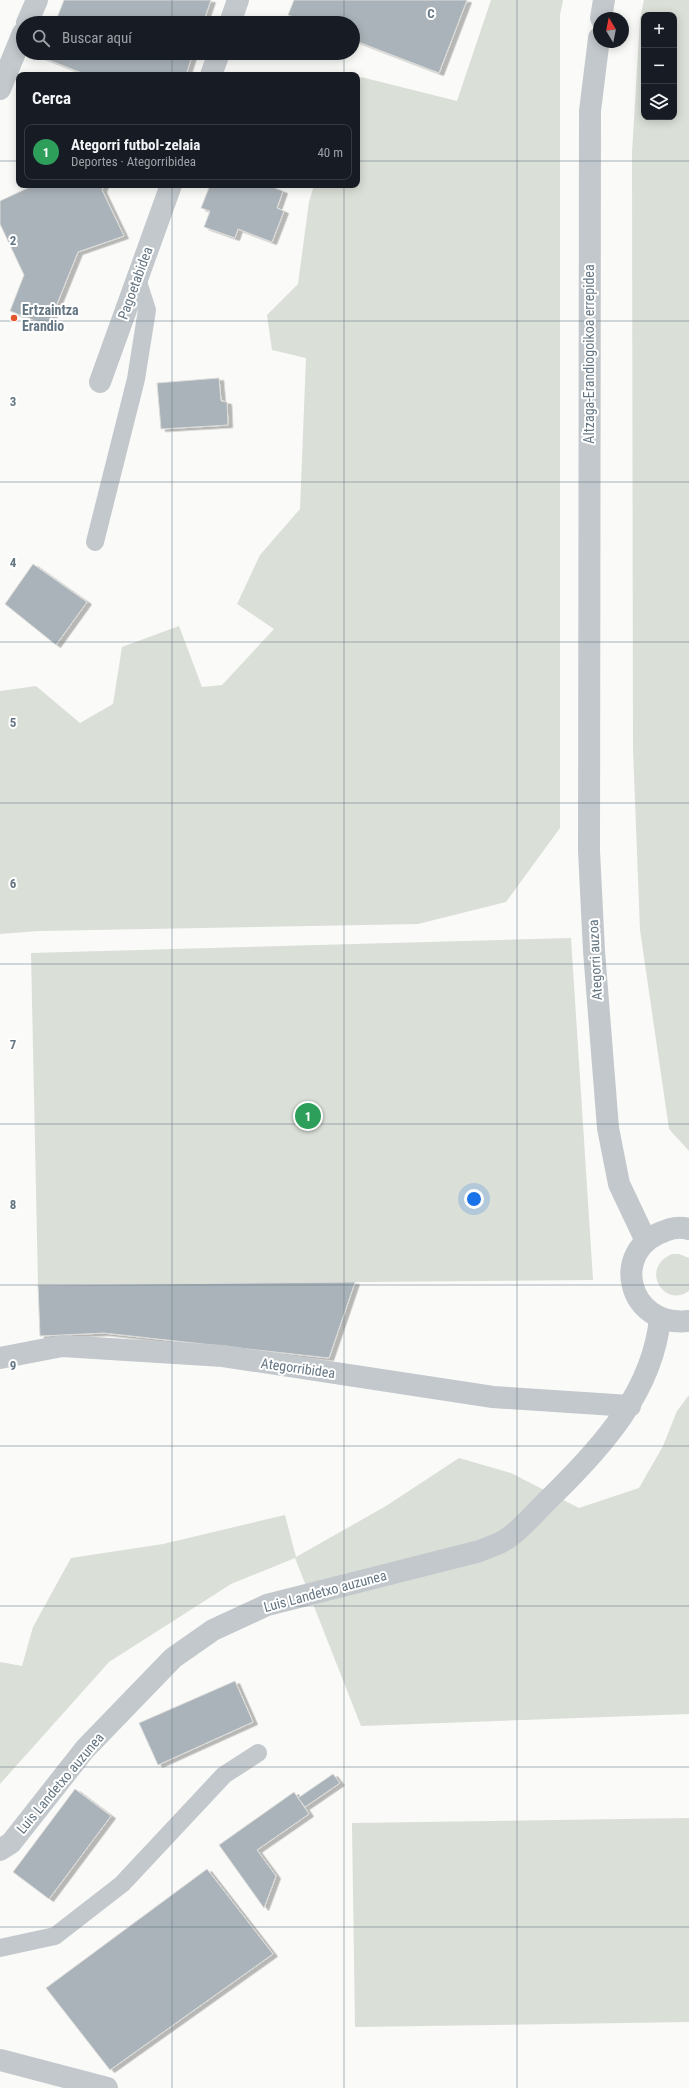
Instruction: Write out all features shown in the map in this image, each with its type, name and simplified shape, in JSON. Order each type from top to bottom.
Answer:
[{"type":"street","points":[[30,16],[37,0]]},
{"type":"street","points":[[232,16],[238,0]]},
{"type":"street","points":[[603,12],[604,0]]},
{"type":"street","name":"Altzaga-Erandiogoikoa errepidea","points":[[588,672],[590,111],[598,48]]},
{"type":"street","points":[[0,89],[16,50]]},
{"type":"street","points":[[212,72],[216,60]]},
{"type":"street","name":"Pagoetabidea","points":[[100,382],[170,188]]},
{"type":"street","name":"Ategorri auzoa","points":[[588,672],[590,851],[593,943],[608,1128],[619,1184],[646,1241]]},
{"type":"street","points":[[689,1229],[672,1228],[658,1233],[646,1241],[637,1254],[632,1268],[632,1284],[637,1298],[647,1310],[660,1318],[676,1322],[689,1321]]},
{"type":"street","name":"Luis Landetxo auzunea","points":[[0,1850],[11,1843],[85,1749],[173,1658],[213,1630],[266,1605],[480,1551],[508,1538],[587,1462],[630,1406],[645,1377],[658,1340],[660,1318]]},
{"type":"street","name":"Ategorribidea","points":[[0,1358],[62,1346],[223,1356],[493,1397],[630,1406]]},
{"type":"street","points":[[0,2060],[107,2088]]},
{"type":"lane","points":[[95,542],[136,379],[147,310],[137,279]]},
{"type":"lane","points":[[0,1948],[55,1936],[122,1884],[224,1775],[258,1753]]},
{"type":"shaded area","points":[[491,0],[563,0],[560,15],[560,828],[506,902],[418,924],[38,931],[0,934],[0,691],[36,686],[80,723],[113,704],[122,647],[179,626],[202,687],[222,685],[274,629],[237,604],[260,555],[300,509],[306,358],[272,350],[267,315],[298,284],[309,202],[313,188],[360,188],[361,77],[457,101]]},
{"type":"shaded area","points":[[644,0],[689,0],[689,1151],[669,1129],[640,930],[633,748],[632,153],[641,14],[641,120],[677,120],[677,12],[641,12]]},
{"type":"shaded area","points":[[571,938],[593,1280],[38,1285],[31,953]]},
{"type":"shaded area","points":[[672,1254],[679,1254],[689,1258],[689,1291],[680,1295],[671,1295],[664,1291],[656,1277],[657,1268],[662,1260]]},
{"type":"shaded area","points":[[689,1395],[689,1714],[361,1726],[295,1558],[231,1584],[109,1662],[0,1784],[0,1662],[22,1666],[33,1627],[71,1558],[163,1544],[285,1515],[296,1557],[386,1506],[459,1458],[511,1473],[579,1508],[639,1488],[663,1446],[677,1411]]},
{"type":"shaded area","points":[[689,1818],[689,2022],[355,2027],[352,1823]]},
{"type":"building","points":[[64,0],[211,0],[205,16],[58,16]]},
{"type":"building","points":[[294,0],[467,0],[439,73],[360,43],[360,16],[288,15]]},
{"type":"building","points":[[49,60],[191,60],[187,72],[79,72]]},
{"type":"building","points":[[28,188],[103,188],[102,190],[124,236],[78,252],[48,326],[10,311],[24,275],[0,224],[0,201]]},
{"type":"building","points":[[209,188],[275,188],[283,191],[277,208],[284,211],[272,242],[238,229],[235,238],[204,227],[210,211],[201,208]]},
{"type":"building","points":[[219,378],[221,401],[227,402],[228,425],[161,429],[157,383]]},
{"type":"building","points":[[33,564],[87,602],[56,645],[5,604]]},
{"type":"building","points":[[355,1282],[329,1358],[104,1333],[40,1336],[38,1285]]},
{"type":"building","points":[[235,1681],[253,1722],[158,1765],[139,1723]]},
{"type":"building","points":[[333,1774],[340,1783],[305,1807],[298,1798]]},
{"type":"building","points":[[75,1789],[111,1816],[49,1899],[13,1872]]},
{"type":"building","points":[[294,1792],[309,1814],[257,1850],[276,1876],[264,1908],[219,1845]]},
{"type":"building","points":[[207,1869],[273,1954],[110,2070],[46,1988]]},
{"type":"place","name":"Ertzaintza Erandio","points":[[14,318]]},
{"type":"place","name":"Ategorri futbol-zelaia","points":[[308,1116]]}]
